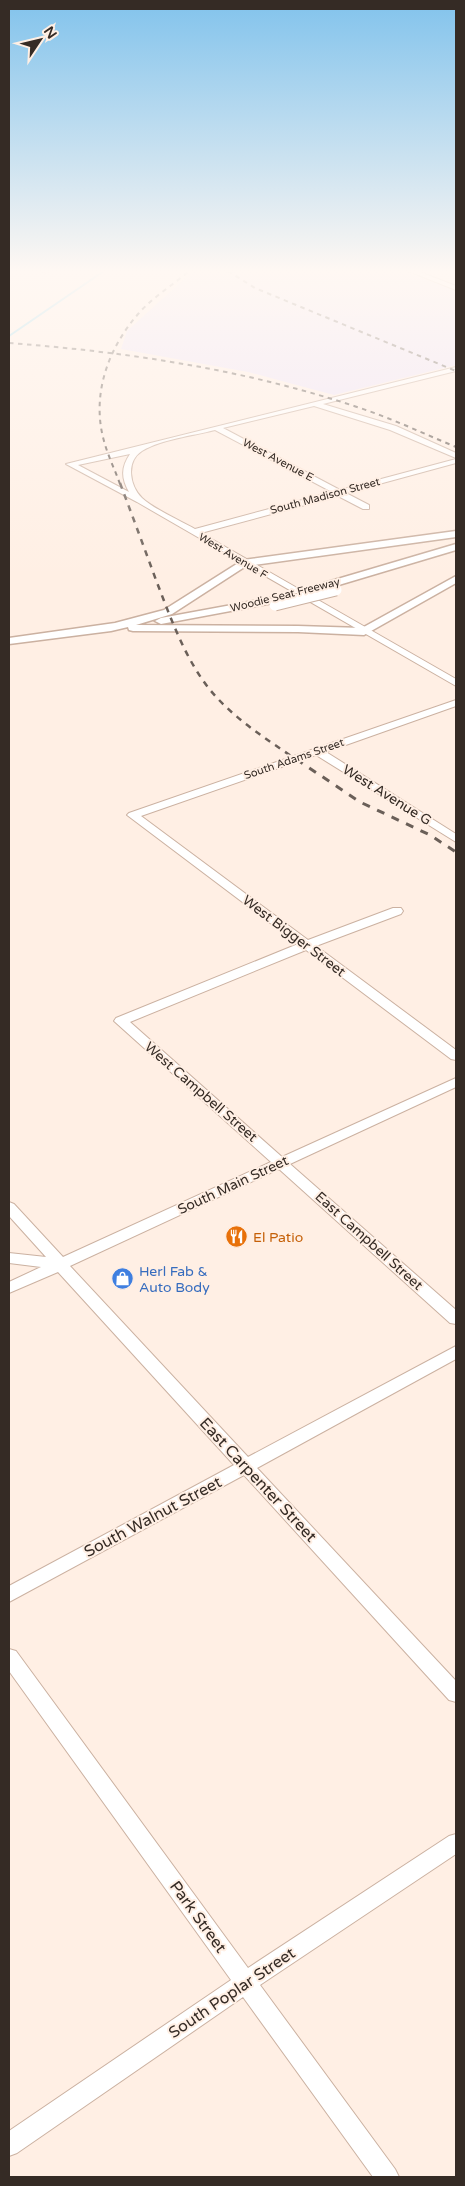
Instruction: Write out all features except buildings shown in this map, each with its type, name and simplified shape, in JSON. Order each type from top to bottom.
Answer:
[{"type":"main road","points":[[111,628],[168,612],[243,562],[456,534]]},
{"type":"main road","name":"Woodie Seat Freeway","points":[[332,588],[456,547]]},
{"type":"main road","name":"Woodie Seat Freeway","points":[[9,641],[192,620],[332,588],[456,554]]},
{"type":"main road","points":[[111,628],[298,629],[364,632],[456,579]]},
{"type":"street","points":[[140,501],[70,464],[138,450],[158,442],[440,373]]},
{"type":"street","points":[[315,404],[393,428],[456,456]]},
{"type":"street","name":"West Avenue E","points":[[217,428],[366,507]]},
{"type":"street","name":"West Avenue F","points":[[138,450],[128,460],[126,472],[129,487],[140,501],[456,684]]},
{"type":"street","name":"South Madison Street","points":[[194,532],[456,461]]},
{"type":"street","name":"South Adams Street","points":[[133,814],[456,703]]},
{"type":"street","name":"West Avenue G","points":[[318,751],[456,839]]},
{"type":"street","name":"West Bigger Street","points":[[133,814],[456,1056]]},
{"type":"street","points":[[306,945],[397,910]]},
{"type":"street","name":"West Campbell Street","points":[[281,1163],[121,1021],[306,945]]},
{"type":"street","name":"South Main Street","points":[[9,1288],[456,1082]]},
{"type":"street","name":"East Campbell Street","points":[[281,1163],[456,1319]]},
{"type":"street","name":"East Carpenter Street","points":[[9,1207],[78,1285],[456,1694]]},
{"type":"street","points":[[9,1258],[61,1264]]},
{"type":"street","name":"South Walnut Street","points":[[9,1595],[456,1352]]},
{"type":"street","name":"Park Street","points":[[9,1657],[387,2177]]},
{"type":"street","name":"South Poplar Street","points":[[9,2144],[246,1982],[456,1843]]},
{"type":"shaded area","points":[[252,373],[423,373],[334,395]]},
{"type":"railway","points":[[105,373],[101,390],[100,424],[106,447],[120,484]]},
{"type":"railway","points":[[231,373],[312,393],[367,410],[456,447]]},
{"type":"railway","points":[[120,483],[172,621],[198,674],[227,708],[297,760]]},
{"type":"railway","points":[[296,759],[360,802],[430,835],[456,852]]},
{"type":"place","name":"El Patio","points":[[237,1237]]},
{"type":"place","name":"Herl Fab & Auto Body","points":[[123,1279]]}]
